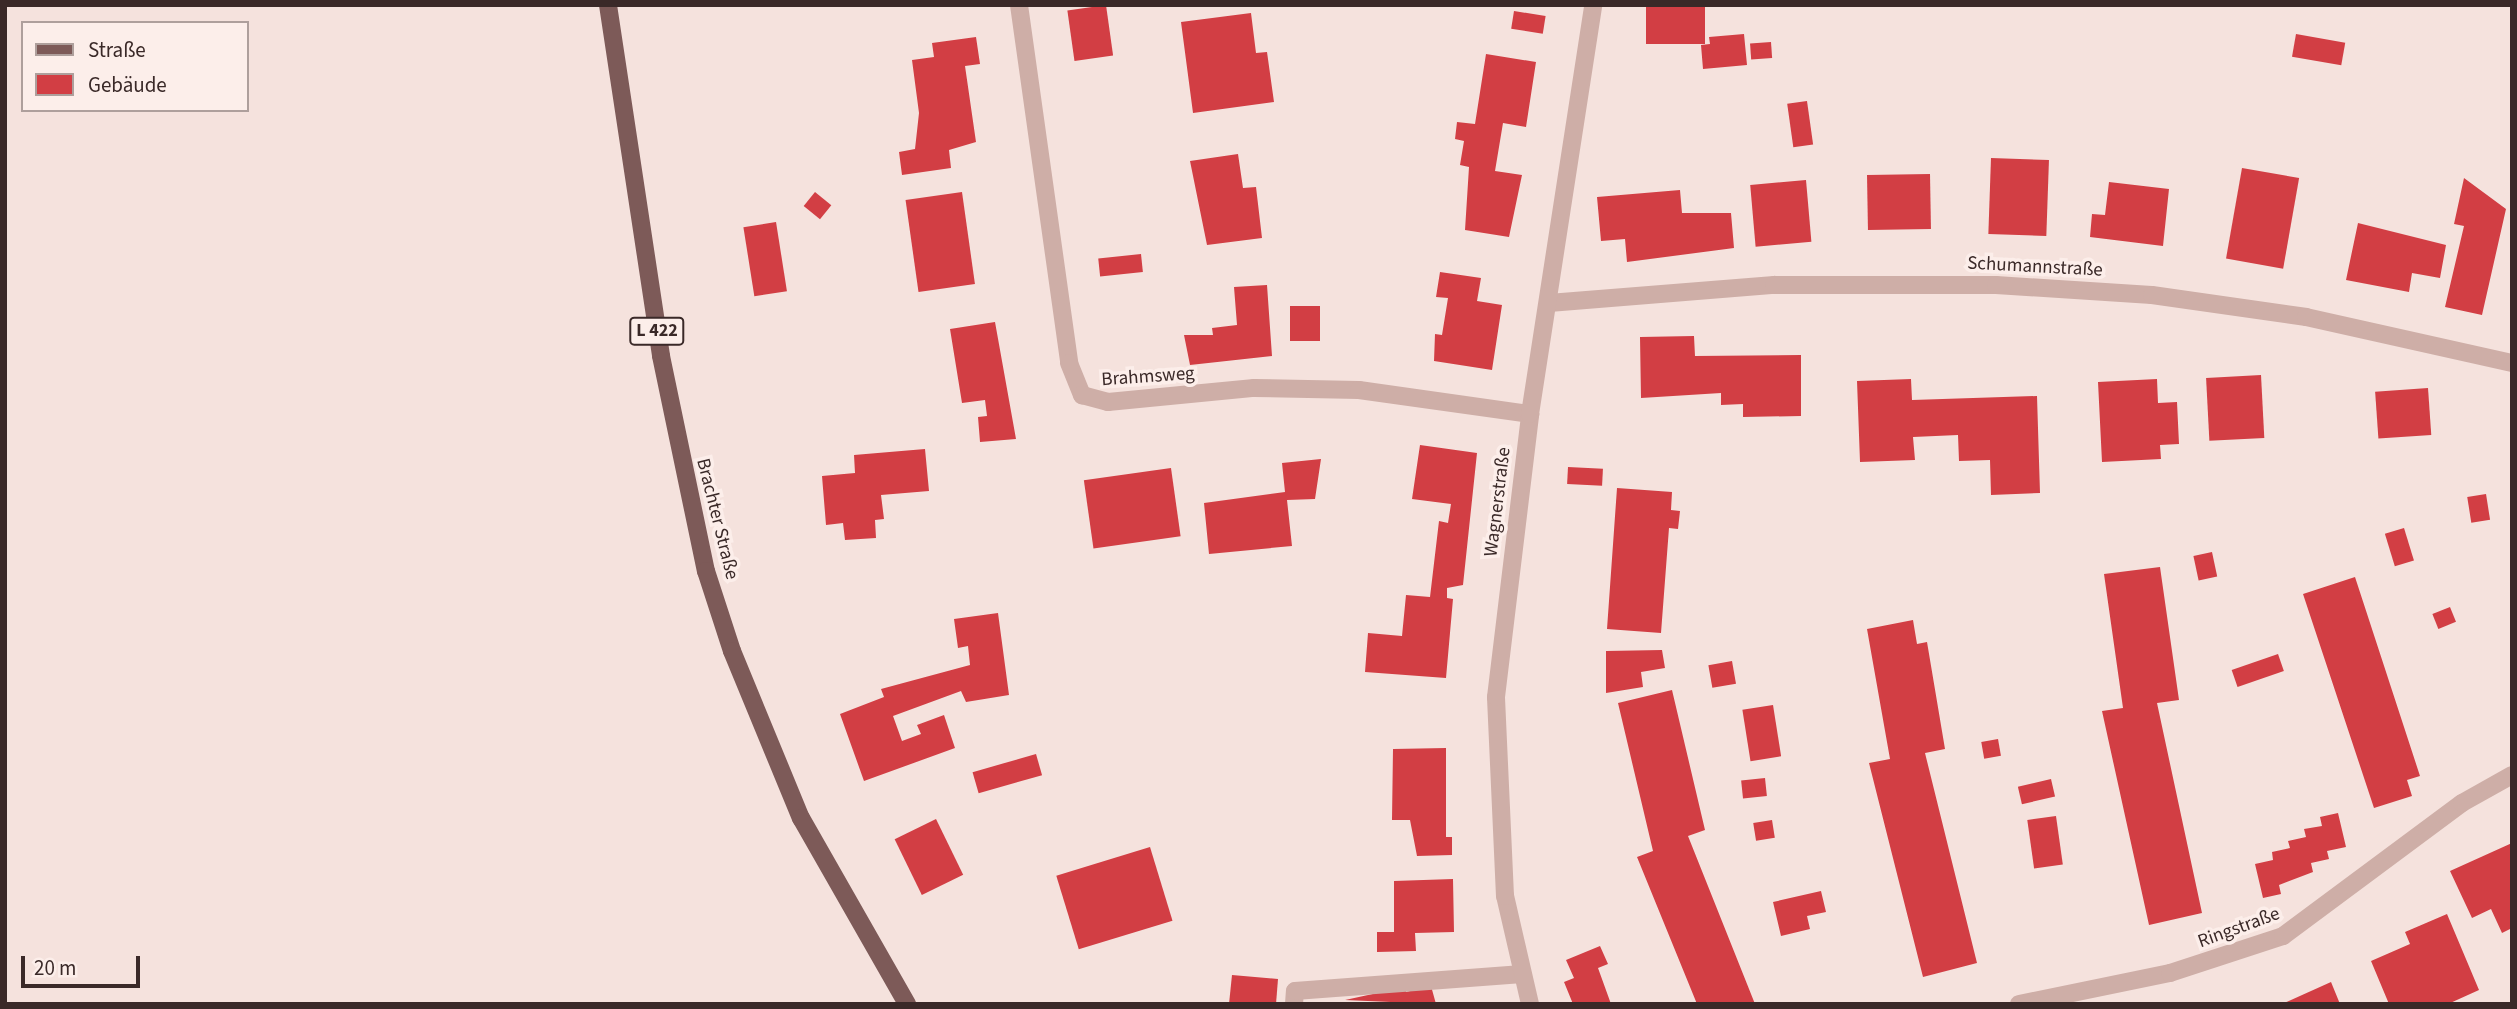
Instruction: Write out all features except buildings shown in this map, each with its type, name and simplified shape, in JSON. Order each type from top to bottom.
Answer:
[{"type":"main road","name":"Brachter Straße","points":[[608,5],[663,368],[706,571],[736,663],[801,818],[907,1004]]},
{"type":"street","name":"Brahmsweg","points":[[1019,5],[1069,363],[1082,395],[1092,402],[1108,402],[1254,388],[1359,390],[1530,414]]},
{"type":"street","name":"Wagnerstraße","points":[[1531,1004],[1505,896],[1496,697],[1530,414],[1593,5]]},
{"type":"street","name":"Schumannstraße","points":[[1549,303],[1774,285],[2022,287],[2152,295],[2306,317],[2512,363]]},
{"type":"street","name":"Ringstraße","points":[[2019,1004],[2170,973],[2283,936],[2462,803],[2512,775]]},
{"type":"street","points":[[1294,1004],[1295,991],[1522,974]]}]
